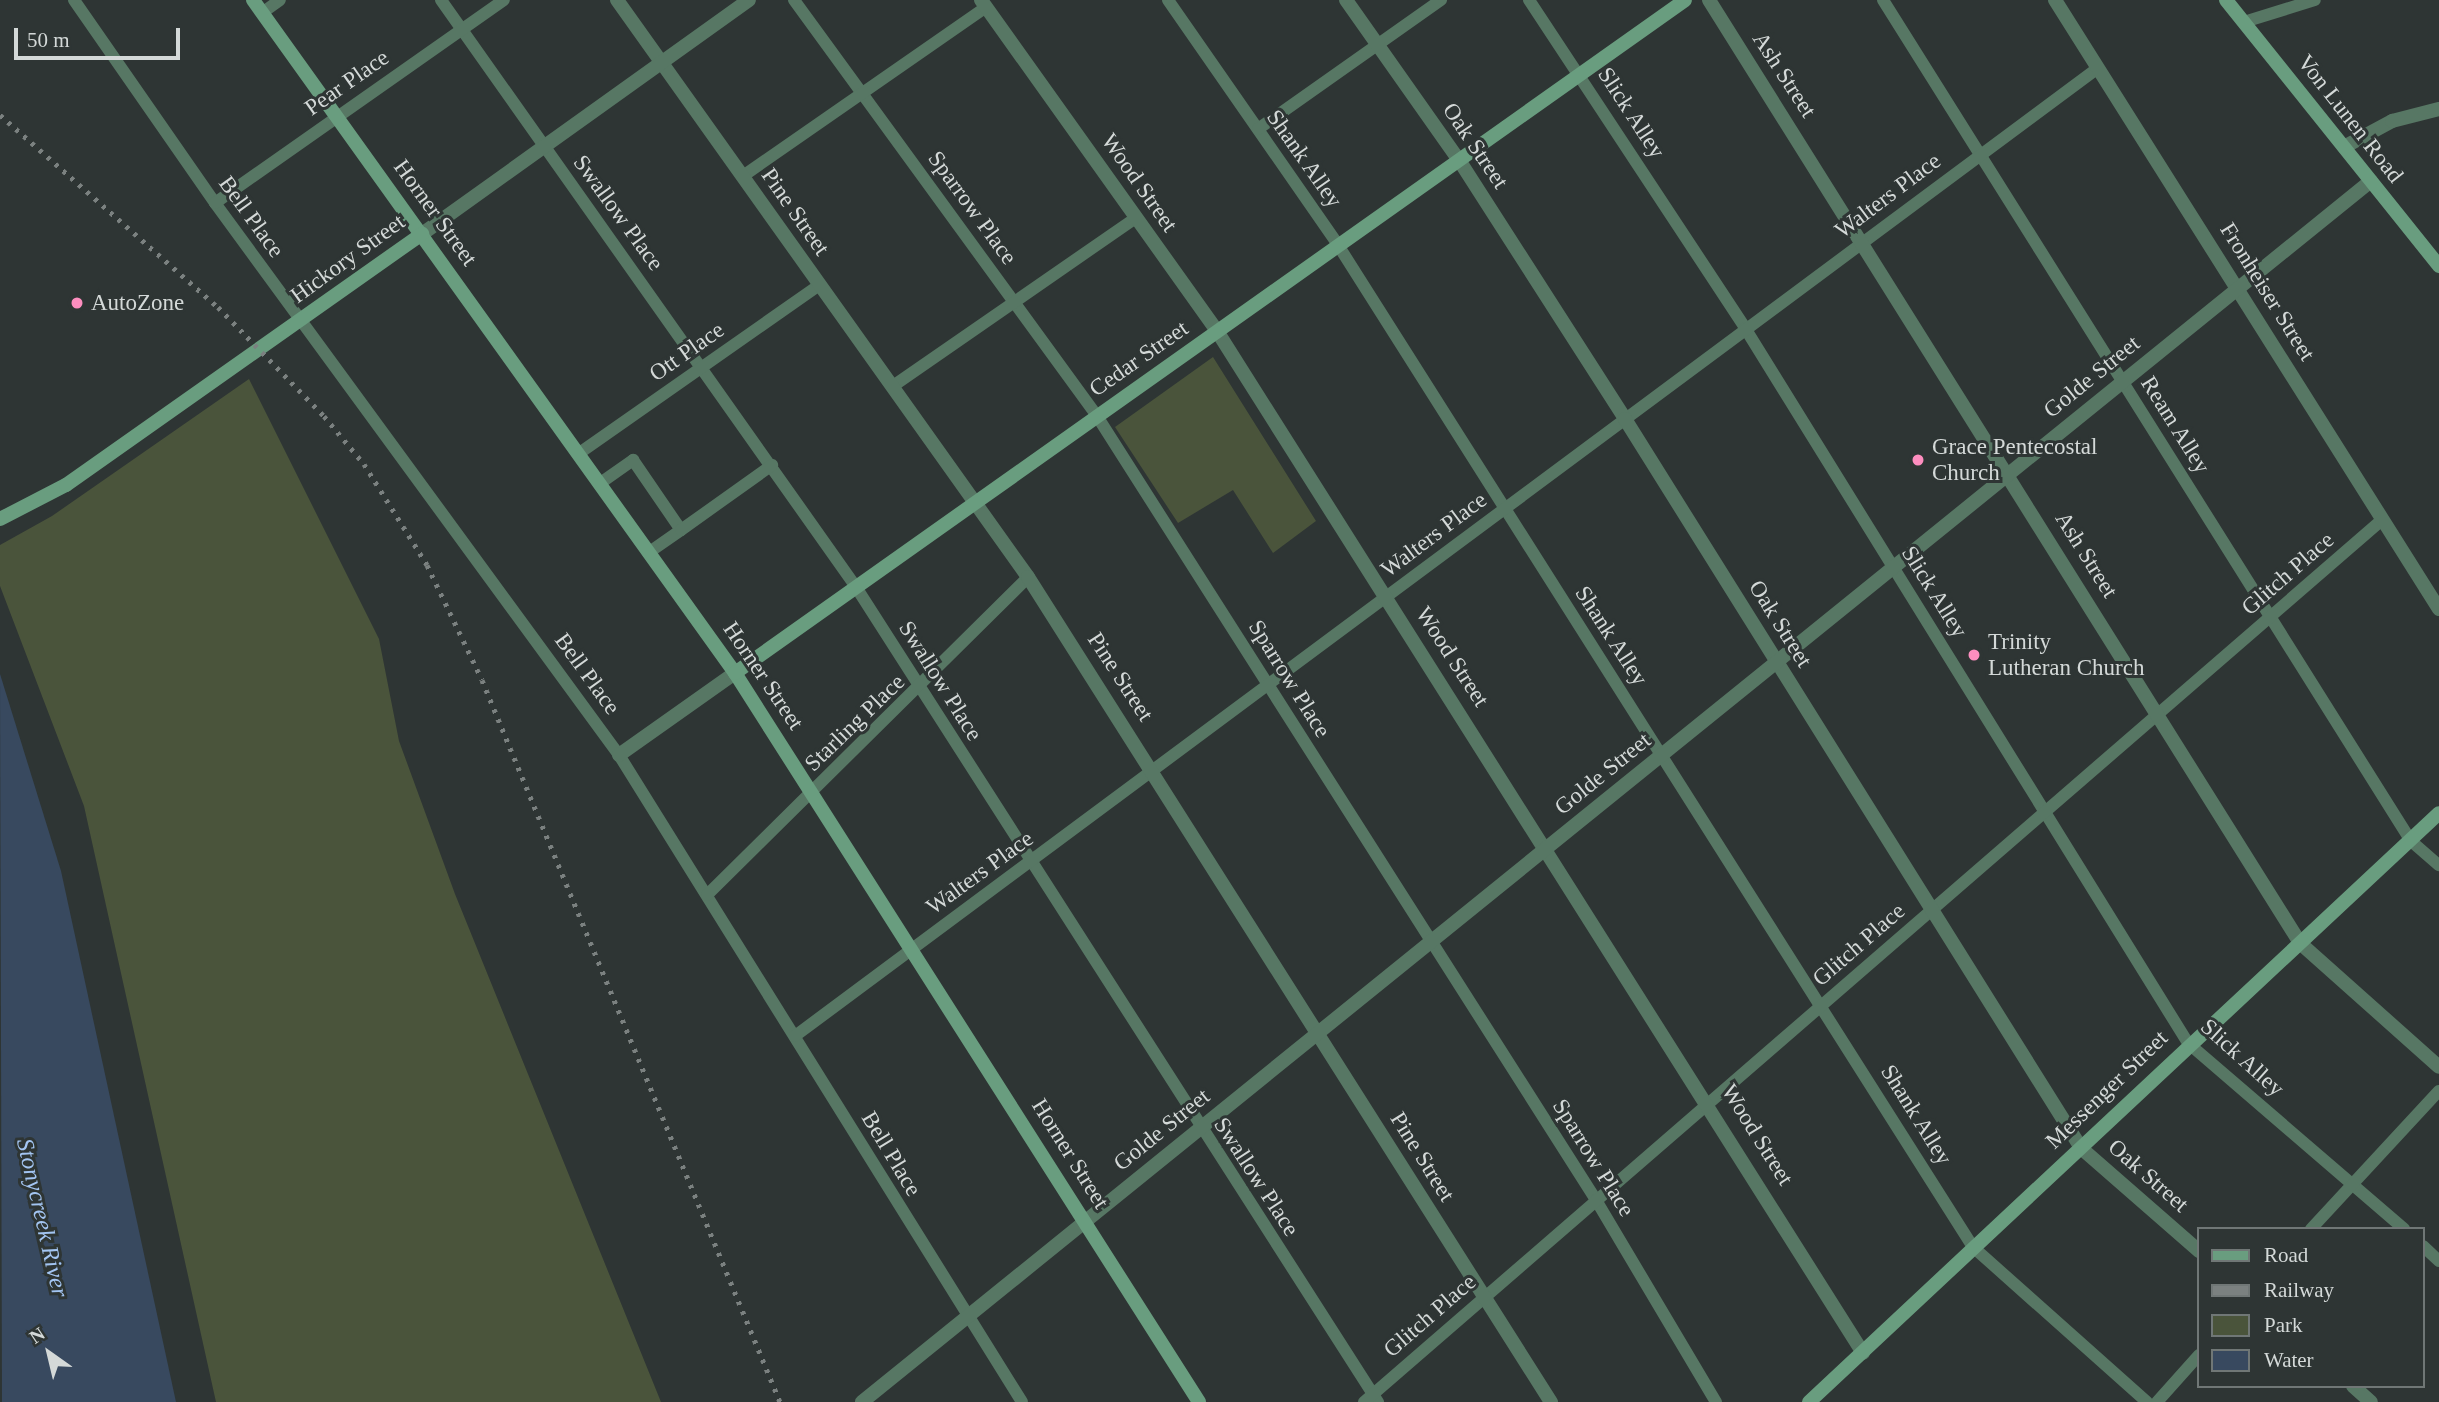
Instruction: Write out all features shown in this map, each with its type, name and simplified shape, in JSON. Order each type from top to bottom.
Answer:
[{"type":"street","name":"Horner Street","points":[[253,0],[735,673],[913,946],[1199,1402]]},
{"type":"street","name":"Pine Street","points":[[617,0],[819,285],[977,501],[1028,577],[1551,1402]]},
{"type":"street","name":"Hickory Street","points":[[1,517],[66,485],[545,148],[749,0]]},
{"type":"street","name":"Oak Street","points":[[1346,0],[1459,160],[1625,419],[2081,1148],[2198,1250]]},
{"type":"street","name":"Cedar Street","points":[[619,755],[1685,0]]},
{"type":"street","name":"Ash Street","points":[[1709,0],[1863,241],[2300,943],[2439,1067]]},
{"type":"street","name":"Fronheiser Street","points":[[2055,0],[2439,609]]},
{"type":"street","name":"Von Lunen Road","points":[[2226,0],[2371,181],[2433,251],[2439,266]]},
{"type":"street","name":"Wood Street","points":[[984,4],[1217,331],[1710,1102],[1863,1353]]},
{"type":"street","points":[[2344,147],[2392,121],[2439,109]]},
{"type":"street","name":"Golde Street","points":[[862,1402],[2371,181]]},
{"type":"street","name":"Messenger Street","points":[[1809,1402],[2081,1148],[2188,1043],[2439,813]]},
{"type":"street","points":[[2355,1388],[2371,1402]]},
{"type":"lane","name":"Bell Place","points":[[74,0],[215,203],[619,755],[795,1036],[966,1318],[1022,1402]]},
{"type":"lane","points":[[262,13],[280,0]]},
{"type":"lane","name":"Swallow Place","points":[[441,0],[703,366],[856,587],[1372,1399]]},
{"type":"lane","name":"Pear Place","points":[[215,203],[336,115],[504,0]]},
{"type":"lane","name":"Sparrow Place","points":[[794,0],[1097,416],[1596,1199],[1716,1402]]},
{"type":"lane","name":"Shank Alley","points":[[1168,0],[1338,245],[1823,1005],[1973,1247],[2147,1402]]},
{"type":"lane","points":[[1258,130],[1441,0]]},
{"type":"lane","name":"Slick Alley","points":[[1529,0],[1581,74],[1745,328],[2188,1043],[2402,1227]]},
{"type":"lane","name":"Ream Alley","points":[[1883,0],[1981,152],[2411,841],[2439,865]]},
{"type":"lane","points":[[2244,22],[2315,0]]},
{"type":"lane","points":[[743,177],[984,4]]},
{"type":"lane","name":"Walters Place","points":[[795,1036],[913,946],[1030,864],[1269,686],[1981,152],[2098,68]]},
{"type":"lane","points":[[893,386],[1136,218]]},
{"type":"lane","name":"Ott Place","points":[[578,454],[819,285]]},
{"type":"lane","points":[[599,484],[633,460],[681,530]]},
{"type":"lane","points":[[648,553],[772,465]]},
{"type":"lane","name":"Glitch Place","points":[[1372,1399],[1596,1199],[2047,813],[2382,520]]},
{"type":"lane","name":"Starling Place","points":[[707,895],[920,688],[1028,577]]},
{"type":"lane","points":[[2313,1227],[2439,1091]]},
{"type":"lane","points":[[2425,1249],[2439,1261]]},
{"type":"lane","points":[[2157,1402],[2198,1356]]},
{"type":"green space","points":[[1213,357],[1316,521],[1273,553],[1233,490],[1178,523],[1115,427]]},
{"type":"green space","points":[[249,379],[379,639],[399,741],[455,894],[661,1402],[216,1402],[84,806],[0,586],[0,545],[52,516]]},
{"type":"water","name":"Stonycreek River","points":[[0,674],[61,871],[176,1402],[2,1402]]},
{"type":"railway","points":[[0,115],[218,307],[324,416],[364,464],[427,565],[482,680],[780,1402]]},
{"type":"place","name":"AutoZone","points":[[77,303]]},
{"type":"place","name":"Grace Pentecostal Church","points":[[1918,460]]},
{"type":"place","name":"Trinity Lutheran Church","points":[[1974,655]]}]
